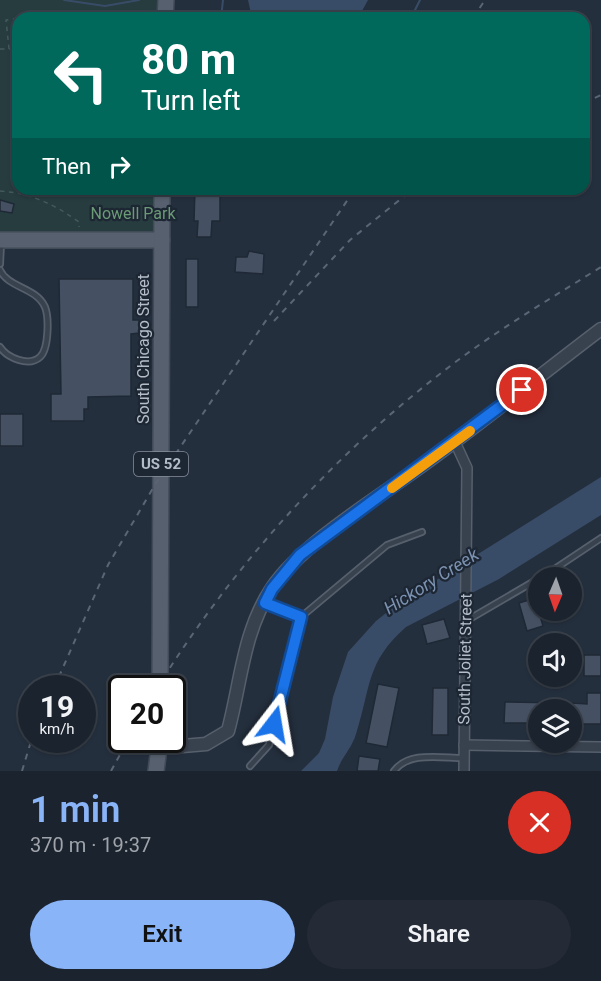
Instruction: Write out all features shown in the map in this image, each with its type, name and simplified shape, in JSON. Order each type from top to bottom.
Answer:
[{"type":"main road","name":"South Chicago Street","points":[[160,675],[162,195]]},
{"type":"main road","points":[[0,240],[162,240]]},
{"type":"main road","points":[[156,771],[158,753]]},
{"type":"main road","points":[[161,753],[166,771]]},
{"type":"street","points":[[186,744],[206,744],[228,731],[240,667],[265,603],[272,589],[300,555],[455,442],[601,329]]},
{"type":"street","name":"South Joliet Street","points":[[455,442],[467,468],[464,771]]},
{"type":"street","points":[[464,745],[601,747]]},
{"type":"lane","points":[[0,240],[0,264]]},
{"type":"lane","points":[[0,270],[6,278],[30,290],[41,299],[46,310],[46,347],[41,356],[33,360],[13,359],[0,346]]},
{"type":"lane","points":[[250,766],[269,745],[301,617],[387,545],[422,532]]},
{"type":"lane","points":[[557,567],[601,538]]},
{"type":"lane","points":[[466,621],[528,585]]},
{"type":"lane","points":[[265,603],[301,617]]},
{"type":"lane","points":[[394,771],[402,761],[413,758],[464,758]]},
{"type":"path","points":[[9,50],[6,20],[12,19]]},
{"type":"path","points":[[0,49],[12,50]]},
{"type":"path","points":[[26,195],[41,198],[79,222],[80,240]]},
{"type":"green space","name":"Nowell Park","points":[[0,0],[161,0],[161,12],[12,12],[12,195],[158,195],[157,236],[0,236]]},
{"type":"water","points":[[248,0],[368,0],[361,12],[251,12]]},
{"type":"water","points":[[601,477],[601,515],[499,579],[406,627],[383,652],[377,664],[354,739],[337,771],[301,771],[319,753],[325,739],[333,697],[348,652],[376,621],[395,606]]},
{"type":"building","points":[[195,195],[220,195],[220,221],[212,221],[211,237],[197,237],[198,221],[194,221]]},
{"type":"building","points":[[0,200],[14,204],[12,213],[0,211]]},
{"type":"building","points":[[249,251],[264,254],[263,274],[235,272],[236,257],[247,257]]},
{"type":"building","points":[[186,259],[198,259],[198,307],[186,307]]},
{"type":"building","points":[[59,279],[133,279],[133,320],[139,320],[139,333],[131,334],[131,396],[88,397],[88,409],[84,409],[84,421],[51,421],[51,394],[61,394]]},
{"type":"building","points":[[0,414],[23,414],[23,446],[0,446]]},
{"type":"building","points":[[528,600],[528,621],[542,621],[543,626],[527,631],[519,603]]},
{"type":"building","points":[[444,619],[450,638],[427,644],[422,625]]},
{"type":"building","points":[[584,655],[601,655],[601,676],[584,676]]},
{"type":"building","points":[[378,684],[399,688],[387,747],[366,743]]},
{"type":"building","points":[[433,688],[448,688],[448,735],[432,735]]},
{"type":"building","points":[[587,693],[601,693],[601,724],[582,724],[582,704],[587,704]]},
{"type":"building","points":[[505,702],[528,702],[528,723],[504,723]]},
{"type":"building","points":[[359,756],[380,759],[378,771],[357,771]]},
{"type":"waterway","points":[[64,0],[105,6],[139,0]]},
{"type":"waterway","points":[[222,12],[223,0]]},
{"type":"waterway","points":[[414,12],[420,0]]},
{"type":"railway","points":[[477,12],[485,0]]},
{"type":"railway","points":[[590,100],[601,95]]},
{"type":"railway","points":[[60,675],[108,565],[156,483],[351,195]]},
{"type":"railway","points":[[274,321],[350,240],[406,195]]},
{"type":"railway","points":[[166,675],[218,599],[252,557],[287,516],[362,440],[464,356],[601,267]]},
{"type":"railway","points":[[22,771],[27,753]]},
{"type":"railway","points":[[111,771],[121,753]]},
{"type":"slow traffic","points":[[392,488],[470,431]]},
{"type":"route","points":[[274,724],[301,617],[265,603],[272,589],[300,555],[522,390]]},
{"type":"water label","name":"Hickory Creek","points":[[431,581]]}]
